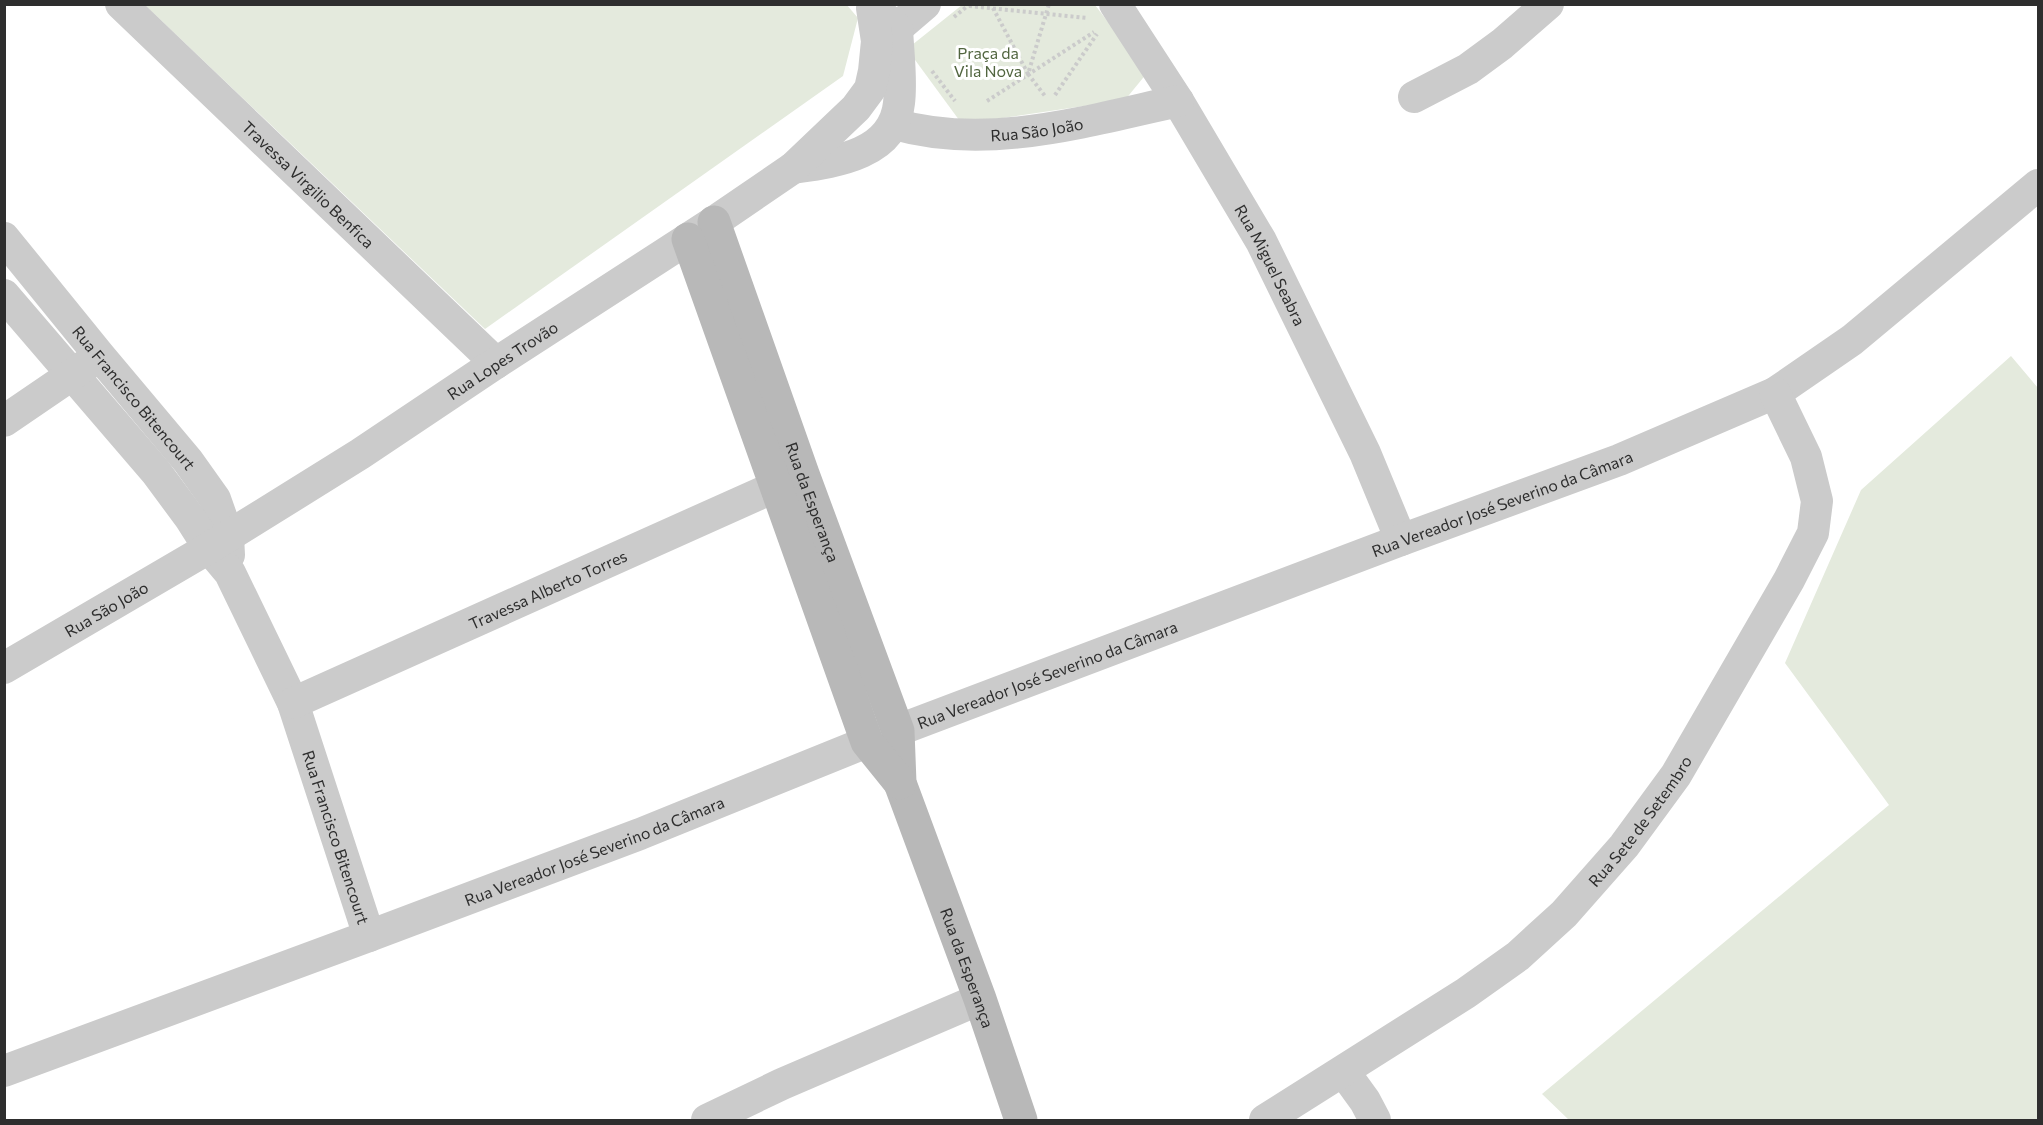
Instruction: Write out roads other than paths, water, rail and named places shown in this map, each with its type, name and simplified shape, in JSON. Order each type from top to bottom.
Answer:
[{"type":"street","name":"Travessa Virgilio Benfica","points":[[121,4],[496,363]]},
{"type":"street","points":[[1414,97],[1468,69],[1502,44],[1548,4]]},
{"type":"street","points":[[794,168],[826,163],[866,151],[880,141],[894,124],[899,104],[887,34],[871,6]]},
{"type":"street","points":[[887,34],[938,12]]},
{"type":"street","name":"Rua Miguel Seabra","points":[[1106,12],[1178,101],[1261,241],[1365,453],[1401,540]]},
{"type":"street","name":"Rua Lopes Trovão","points":[[218,542],[360,454],[794,168],[856,108],[870,89],[887,34]]},
{"type":"street","name":"Rua São João","points":[[894,124],[942,134],[966,135],[1047,130],[1178,101]]},
{"type":"street","name":"Rua Vereador José Severino da Câmara","points":[[4,1071],[640,834],[867,742],[1619,460],[1775,393],[1852,340],[2038,185]]},
{"type":"street","name":"Rua da Esperança","points":[[701,230],[789,480],[867,742],[900,783]]},
{"type":"street","name":"Rua Francisco Bitencourt","points":[[4,237],[195,470],[215,499],[218,542],[230,573],[293,703],[369,936]]},
{"type":"street","name":"Rua Francisco Bitencourt","points":[[4,295],[156,472],[190,518],[218,542]]},
{"type":"street","points":[[4,421],[99,355]]},
{"type":"street","name":"Rua Sete de Setembro","points":[[1265,1120],[1466,993],[1518,956],[1564,914],[1624,846],[1676,775],[1789,580],[1813,533],[1817,501],[1806,457],[1775,393]]},
{"type":"street","name":"Rua da Esperança","points":[[789,480],[898,731],[900,783],[980,999],[1021,1120]]},
{"type":"street","name":"Travessa Alberto Torres","points":[[293,703],[789,480]]},
{"type":"street","name":"Rua São João","points":[[4,668],[218,542]]},
{"type":"street","points":[[707,1120],[782,1084],[980,999]]},
{"type":"street","points":[[1344,1072],[1365,1101],[1375,1120]]},
{"type":"park label","name":"Praça da Vila Nova","points":[[988,61]]}]
